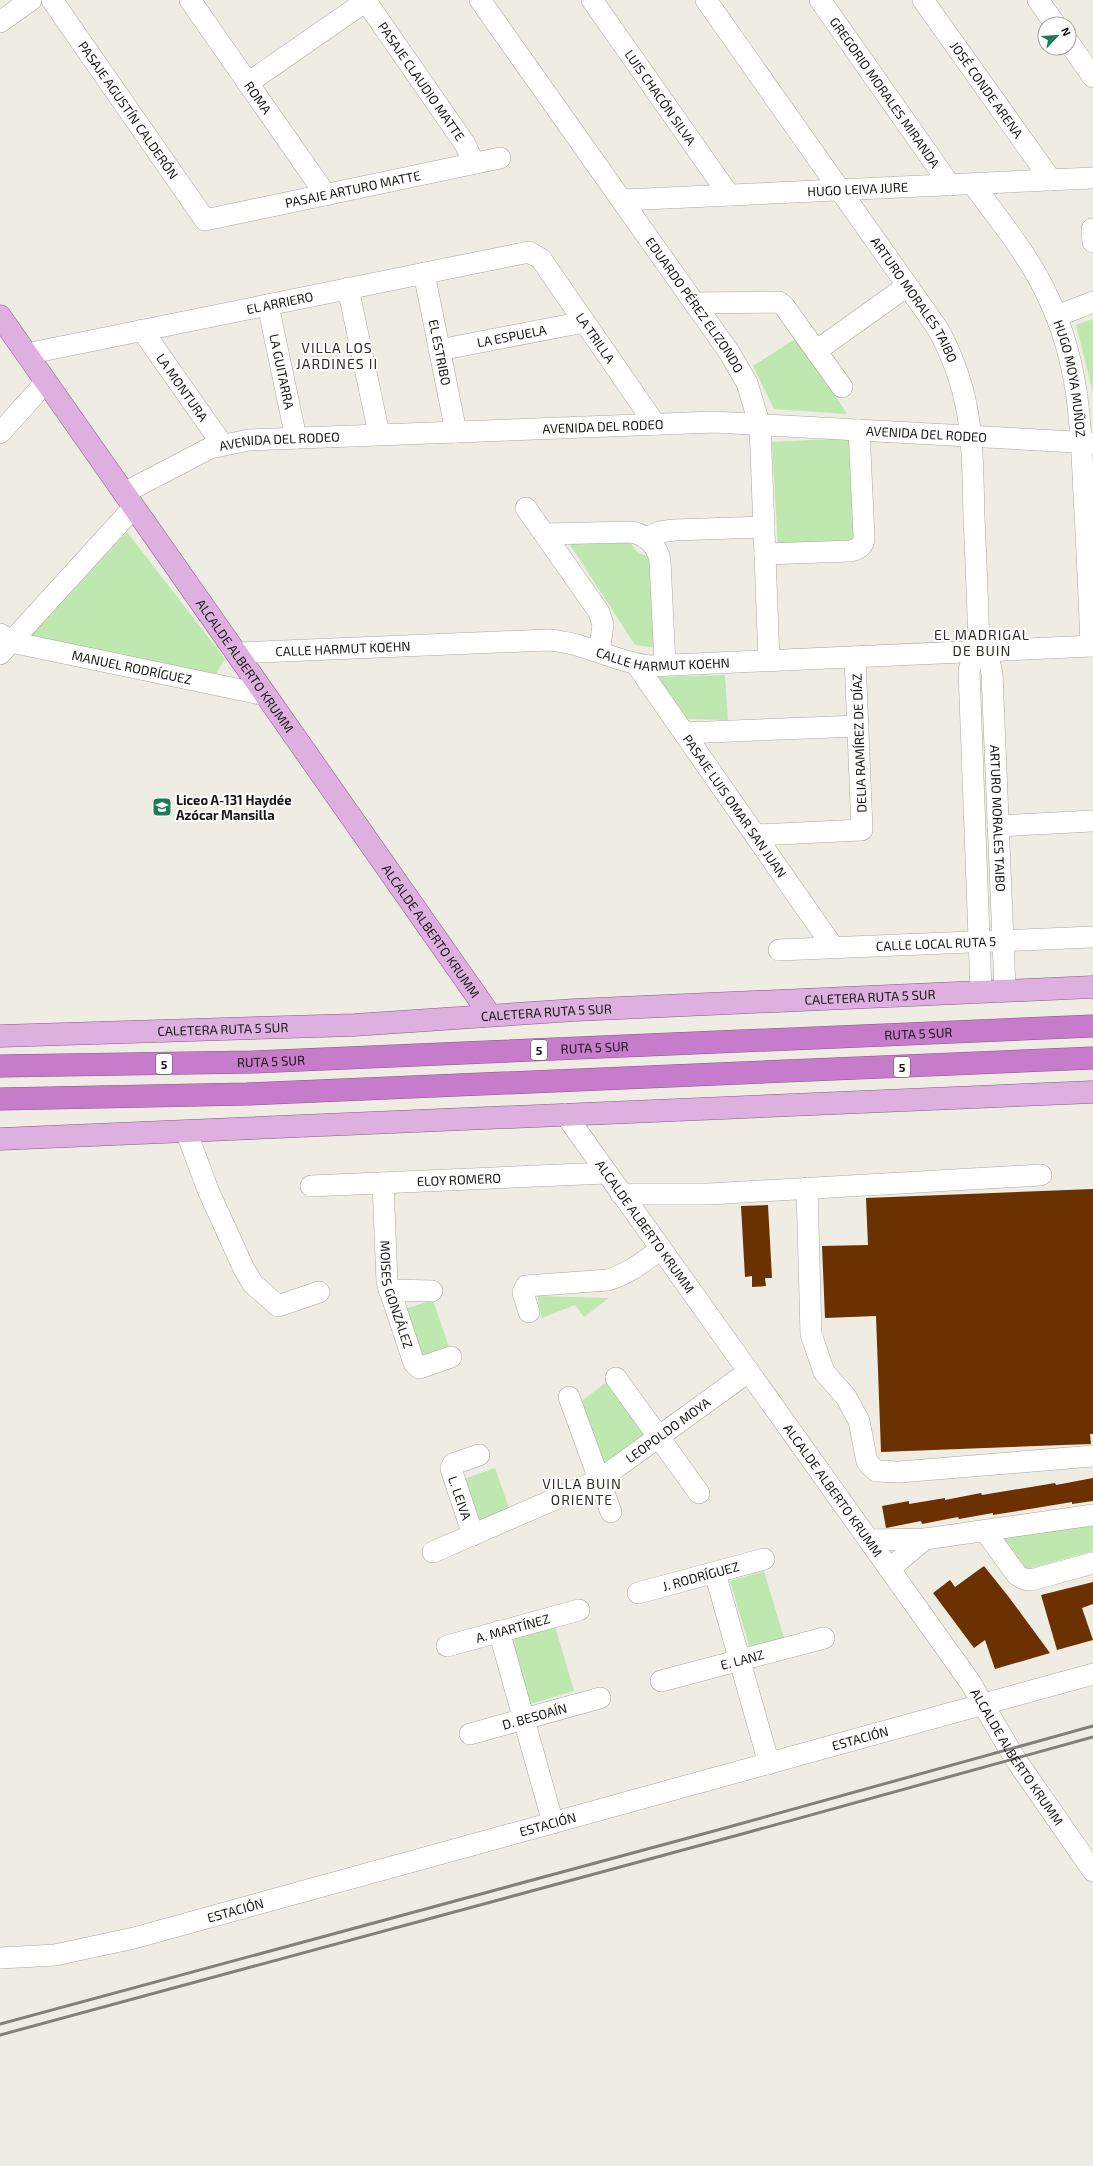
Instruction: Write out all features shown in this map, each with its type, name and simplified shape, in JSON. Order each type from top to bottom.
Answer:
[{"type":"highway","name":"RUTA 5 SUR","points":[[0,1066],[252,1062],[1093,1026]]},
{"type":"highway","name":"5","points":[[0,1099],[247,1094],[1093,1058]]},
{"type":"highway","points":[[0,1060],[75,1065]]},
{"type":"main road","name":"ALCALDE ALBERTO KRUMM","points":[[0,316],[490,1016]]},
{"type":"main road","name":"CALETERA RUTA 5 SUR","points":[[0,1036],[322,1026],[490,1016],[1093,986]]},
{"type":"main road","points":[[0,1139],[1093,1092]]},
{"type":"street","points":[[0,22],[31,0]]},
{"type":"street","name":"PASAJE AGUSTÍN CALDERÓN","points":[[52,0],[204,220]]},
{"type":"street","name":"EDUARDO PÉREZ ELIZONDO","points":[[480,0],[623,200],[739,367],[754,404],[760,426],[770,660]]},
{"type":"street","name":"LUIS CHACÓN SILVA","points":[[592,0],[730,195]]},
{"type":"street","name":"ARTURO MORALES TAIBO","points":[[706,0],[938,329],[949,350],[964,393],[971,436],[979,651],[973,658],[969,670],[981,991]]},
{"type":"street","name":"GREGORIO MORALES MIRANDA","points":[[820,0],[950,185]]},
{"type":"street","name":"JOSÉ CONDE ARENA","points":[[923,0],[1050,180]]},
{"type":"street","points":[[1038,0],[1049,16]]},
{"type":"street","points":[[248,83],[366,1]]},
{"type":"street","name":"PASAJE CLAUDIO MATTE","points":[[366,1],[465,144],[470,155],[471,164]]},
{"type":"street","name":"ROMA","points":[[199,3],[248,83],[326,195]]},
{"type":"street","points":[[1077,54],[1093,77]]},
{"type":"street","name":"PASAJE ARTURO MATTE","points":[[204,220],[500,158]]},
{"type":"street","name":"HUGO LEIVA JURE","points":[[623,200],[1093,178]]},
{"type":"street","name":"HUGO MOYA MUÑOZ","points":[[973,184],[1037,276],[1057,316],[1073,370],[1087,442],[1092,646]]},
{"type":"street","name":"EL ARRIERO","points":[[26,354],[524,253],[534,254]]},
{"type":"street","name":"LA TRILLA","points":[[534,254],[541,259],[655,424]]},
{"type":"street","name":"EL ESTRIBO","points":[[424,273],[456,432]]},
{"type":"street","points":[[816,351],[907,286]]},
{"type":"street","points":[[348,288],[379,434]]},
{"type":"street","points":[[695,303],[779,302],[842,387]]},
{"type":"street","points":[[1057,316],[1093,302]]},
{"type":"street","name":"LA GUITARRA","points":[[268,305],[296,438]]},
{"type":"street","name":"LA ESPUELA","points":[[439,350],[584,322]]},
{"type":"street","name":"LA MONTURA","points":[[142,330],[222,444]]},
{"type":"street","points":[[0,433],[46,382]]},
{"type":"street","name":"AVENIDA DEL RODEO","points":[[4,643],[129,500],[199,453],[222,444],[249,440],[379,434],[714,422],[760,426],[1087,442]]},
{"type":"street","points":[[765,554],[851,551],[863,544],[864,536],[859,430]]},
{"type":"street","points":[[526,508],[599,612],[603,625],[600,652]]},
{"type":"street","points":[[646,538],[660,532],[674,530],[764,527]]},
{"type":"street","points":[[545,534],[626,531],[638,533],[656,547],[660,561],[664,665]]},
{"type":"street","name":"CALLE HARMUT KOEHN","points":[[236,653],[548,640],[570,642],[621,661],[636,664],[664,665],[1092,646]]},
{"type":"street","name":"MANUEL RODRÍGUEZ","points":[[4,643],[265,695]]},
{"type":"street","name":"ARTURO MORALES TAIBO","points":[[979,651],[989,661],[992,673],[1005,990]]},
{"type":"street","name":"DELIA RAMÍREZ DE DÍAZ","points":[[755,835],[862,830],[855,656]]},
{"type":"street","name":"PASAJE LUIS OMAR SAN JUAN","points":[[636,664],[834,947]]},
{"type":"street","points":[[684,734],[858,726]]},
{"type":"street","points":[[998,826],[1093,821]]},
{"type":"street","name":"CALLE LOCAL RUTA 5","points":[[779,950],[1093,937]]},
{"type":"street","name":"ALCALDE ALBERTO KRUMM","points":[[565,1114],[970,1682],[1014,1758],[1093,1871]]},
{"type":"street","points":[[186,1131],[208,1190],[234,1249],[253,1284],[278,1306],[320,1292]]},
{"type":"street","name":"ELOY ROMERO","points":[[311,1186],[607,1173]]},
{"type":"street","points":[[621,1194],[709,1194],[1041,1174]]},
{"type":"street","name":"MOISES GONZÁLEZ","points":[[383,1183],[389,1290],[415,1366],[421,1367],[451,1357]]},
{"type":"street","points":[[807,1188],[811,1334],[824,1372],[846,1397],[859,1421],[867,1462],[876,1471],[899,1472],[1093,1456]]},
{"type":"street","points":[[529,1312],[523,1293],[526,1286],[608,1280],[632,1270],[661,1249]]},
{"type":"street","points":[[389,1290],[432,1291]]},
{"type":"street","name":"LEOPOLDO MOYA","points":[[433,1552],[599,1480],[748,1372]]},
{"type":"street","points":[[616,1378],[699,1493]]},
{"type":"street","points":[[569,1397],[611,1512]]},
{"type":"street","name":"L. LEIVA","points":[[473,1535],[451,1469],[453,1464],[478,1455]]},
{"type":"street","points":[[869,1540],[925,1539],[1093,1515]]},
{"type":"street","points":[[985,1531],[1017,1575],[1024,1579],[1031,1580],[1093,1562]]},
{"type":"street","points":[[889,1569],[925,1539]]},
{"type":"street","name":"J. RODRÍGUEZ","points":[[638,1593],[764,1559]]},
{"type":"street","points":[[715,1573],[769,1764]]},
{"type":"street","name":"A. MARTÍNEZ","points":[[447,1646],[579,1610]]},
{"type":"street","points":[[500,1631],[553,1823]]},
{"type":"street","name":"E. LANZ","points":[[661,1681],[824,1638]]},
{"type":"street","name":"ESTACIÓN","points":[[0,1958],[55,1955],[97,1947],[1093,1674]]},
{"type":"street","name":"D. BESOAÍN","points":[[470,1734],[600,1698]]},
{"type":"green space","points":[[1093,319],[1093,393],[1076,325]]},
{"type":"green space","points":[[798,337],[847,414],[774,409],[753,366]]},
{"type":"green space","points":[[850,438],[856,543],[778,548],[772,442]]},
{"type":"green space","points":[[127,532],[225,659],[216,674],[31,636]]},
{"type":"green space","points":[[567,540],[630,542],[634,549],[639,553],[653,557],[658,648],[635,645]]},
{"type":"green space","points":[[725,675],[728,720],[681,719],[654,677]]},
{"type":"green space","points":[[537,1296],[609,1298],[584,1317],[575,1305],[542,1318]]},
{"type":"green space","points":[[433,1300],[450,1350],[421,1359],[405,1309]]},
{"type":"green space","points":[[608,1381],[647,1434],[600,1465],[579,1403]]},
{"type":"green space","points":[[495,1468],[510,1511],[476,1523],[461,1480]]},
{"type":"green space","points":[[1093,1524],[1093,1551],[1024,1570],[999,1535]]},
{"type":"green space","points":[[764,1571],[784,1638],[750,1649],[730,1581]]},
{"type":"green space","points":[[555,1626],[574,1691],[530,1704],[511,1639]]},
{"type":"building","points":[[1093,1189],[1093,1434],[1090,1434],[1091,1444],[881,1452],[876,1316],[825,1318],[822,1246],[868,1245],[866,1198]]},
{"type":"building","points":[[768,1205],[772,1278],[765,1278],[766,1286],[752,1287],[752,1276],[745,1277],[741,1206]]},
{"type":"building","points":[[1093,1478],[1093,1501],[1072,1504],[1072,1502],[993,1515],[993,1513],[959,1519],[958,1517],[922,1524],[921,1521],[886,1528],[882,1506],[909,1501],[909,1504],[945,1498],[945,1500],[981,1493],[982,1495],[1055,1483],[1056,1485]]},
{"type":"building","points":[[984,1566],[1050,1653],[995,1669],[985,1640],[974,1648],[933,1593],[950,1580],[955,1587]]},
{"type":"building","points":[[1093,1582],[1093,1604],[1082,1608],[1093,1640],[1057,1650],[1041,1595]]},
{"type":"railway","points":[[0,2024],[725,1828],[1093,1726]]},
{"type":"railway","points":[[0,2035],[742,1834],[1093,1737]]},
{"type":"place","name":"Liceo A-131 Haydée Azócar Mansilla","points":[[162,807]]},
{"type":"district","name":"VILLA LOS JARDINES II","points":[[337,356]]},
{"type":"district","name":"EL MADRIGAL DE BUIN","points":[[982,642]]},
{"type":"district","name":"VILLA BUIN ORIENTE","points":[[582,1492]]}]
